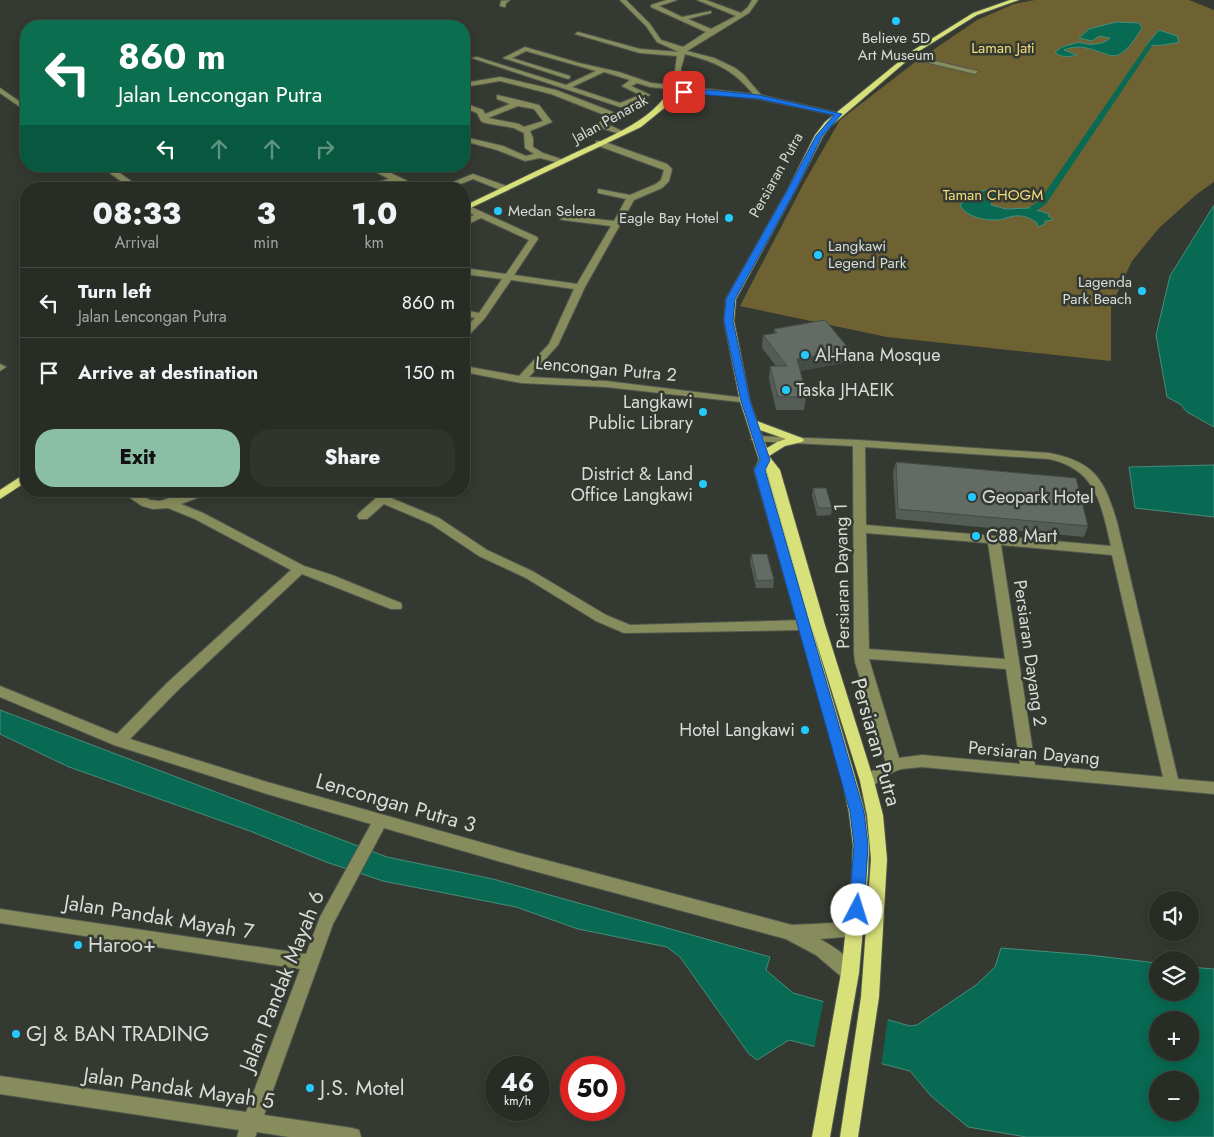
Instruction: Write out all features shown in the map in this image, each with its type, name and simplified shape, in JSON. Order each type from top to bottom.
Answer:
[{"type":"main road","name":"Persiaran Putra","points":[[849,1137],[870,997],[879,859],[875,815],[867,781],[818,625],[774,470],[764,458],[745,401],[729,321],[731,299],[819,136],[839,114],[914,52],[975,14],[1016,0]]},
{"type":"main road","points":[[674,89],[694,90]]},
{"type":"main road","name":"Jalan Penarak","points":[[470,207],[622,133],[654,114],[674,89]]},
{"type":"main road","points":[[752,423],[798,440]]},
{"type":"main road","points":[[764,458],[780,444],[798,440]]},
{"type":"main road","name":"Persiaran Putra","points":[[764,458],[760,470],[802,625],[857,812],[861,845],[850,973],[821,1137]]},
{"type":"main road","points":[[0,495],[20,481]]},
{"type":"street","points":[[624,0],[659,41],[732,70],[739,74],[759,97]]},
{"type":"street","points":[[674,0],[653,6],[711,32]]},
{"type":"street","points":[[700,0],[740,15]]},
{"type":"street","points":[[578,34],[640,51],[683,52],[711,32],[751,8],[755,0]]},
{"type":"street","points":[[681,19],[710,12]]},
{"type":"street","points":[[568,77],[506,58],[519,51],[528,49],[660,87],[759,97],[839,114]]},
{"type":"street","points":[[674,89],[683,52]]},
{"type":"street","points":[[910,57],[975,72]]},
{"type":"street","points":[[475,58],[625,105],[646,95],[626,86],[636,80]]},
{"type":"street","points":[[553,72],[572,63]]},
{"type":"street","points":[[567,87],[604,70]]},
{"type":"street","points":[[470,84],[497,78],[553,92],[610,114],[612,116],[602,125],[622,133]]},
{"type":"street","points":[[0,90],[20,105]]},
{"type":"street","points":[[500,97],[517,104],[536,108],[548,122],[524,130]]},
{"type":"street","points":[[483,117],[517,104]]},
{"type":"street","points":[[470,108],[480,112],[488,121],[524,130],[529,135],[529,148],[540,155],[561,162]]},
{"type":"street","points":[[470,140],[500,148],[525,159],[540,155]]},
{"type":"street","points":[[599,143],[620,149],[668,169],[665,181],[659,186],[631,198],[601,192]]},
{"type":"street","points":[[113,172],[128,182]]},
{"type":"street","points":[[381,172],[402,182]]},
{"type":"street","points":[[458,182],[473,176],[506,189]]},
{"type":"street","points":[[388,182],[397,180]]},
{"type":"street","points":[[521,380],[553,345],[580,287],[631,198]]},
{"type":"street","points":[[470,211],[534,239],[482,316],[470,329]]},
{"type":"street","points":[[470,220],[481,215]]},
{"type":"street","points":[[563,216],[617,224]]},
{"type":"street","points":[[470,272],[580,287]]},
{"type":"street","points":[[470,315],[482,316]]},
{"type":"street","name":"Lencongan Putra 2","points":[[470,372],[521,380],[606,384],[745,401]]},
{"type":"street","points":[[757,439],[859,443],[1059,458],[1079,466],[1093,477],[1102,492],[1111,522],[1172,784]]},
{"type":"street","name":"Persiaran Dayang 1","points":[[859,443],[861,653],[862,662],[894,765]]},
{"type":"street","points":[[136,497],[148,504],[168,503],[186,497]]},
{"type":"street","points":[[363,516],[385,497]]},
{"type":"street","points":[[391,497],[435,521],[483,553],[530,575],[601,618],[629,630],[802,625]]},
{"type":"street","points":[[168,503],[199,516],[300,569],[328,578],[396,606]]},
{"type":"street","points":[[860,528],[1118,551]]},
{"type":"street","name":"Persiaran Dayang 2","points":[[994,540],[1028,771]]},
{"type":"street","points":[[119,741],[172,687],[300,569]]},
{"type":"street","points":[[861,653],[1013,665]]},
{"type":"street","name":"Lencongan Putra 3","points":[[0,691],[119,741],[249,782],[380,821],[789,932]]},
{"type":"street","name":"Persiaran Dayang","points":[[894,765],[922,761],[1214,788]]},
{"type":"street","points":[[867,781],[894,765]]},
{"type":"street","name":"Jalan Pandak Mayah 6","points":[[249,1129],[326,922],[380,821]]},
{"type":"street","name":"Jalan Pandak Mayah 7","points":[[0,916],[311,963]]},
{"type":"street","points":[[789,932],[855,928]]},
{"type":"street","points":[[789,932],[820,946],[835,957],[850,973]]},
{"type":"street","name":"Jalan Pandak Mayah 5","points":[[0,1085],[249,1129],[352,1137]]},
{"type":"green space","name":"Taman CHOGM","points":[[1035,0],[1189,0],[1214,10],[1214,182],[1197,194],[1159,228],[1132,261],[1111,306],[1111,361],[887,337],[740,306],[805,181],[840,120],[914,63],[977,20],[1014,4]]},
{"type":"shaded area","points":[[1116,22],[1139,23],[1142,28],[1129,47],[1118,55],[1109,55],[1081,47],[1064,50],[1077,55],[1074,56],[1062,56],[1055,52],[1062,47],[1079,42],[1091,44],[1104,42],[1110,38],[1099,36],[1092,41],[1079,38],[1089,29]]},
{"type":"shaded area","points":[[1159,30],[1177,36],[1179,42],[1152,46],[1146,45]]},
{"type":"shaded area","points":[[989,189],[1008,192],[1005,196],[993,198],[991,205],[1006,209],[1030,208],[1049,214],[1048,216],[1053,220],[1045,221],[1045,224],[1038,227],[1035,221],[1021,216],[1012,216],[998,220],[985,219],[967,213],[960,205],[967,200],[981,201],[984,198],[979,195],[979,192]]},
{"type":"shaded area","points":[[1214,205],[1214,427],[1187,412],[1180,404],[1167,397],[1156,335],[1170,276]]},
{"type":"shaded area","points":[[1214,465],[1214,517],[1135,508],[1129,467]]},
{"type":"shaded area","points":[[0,710],[387,857],[493,879],[770,957],[766,970],[793,993],[910,1026],[917,1025],[976,985],[995,967],[1001,948],[1149,962],[1149,1001],[1199,1001],[1199,968],[1214,969],[1214,1137],[1026,1137],[968,1127],[931,1096],[910,1071],[789,1040],[757,1060],[749,1054],[680,957],[667,947],[578,929],[516,907],[383,881],[326,862],[250,831],[69,767],[0,734]]},
{"type":"pier","points":[[824,999],[888,1017],[881,1067],[814,1049]]},
{"type":"building","points":[[825,320],[850,350],[797,359],[806,397],[778,397],[770,366],[787,366],[763,335],[777,333],[774,329]]},
{"type":"building","points":[[896,462],[1076,478],[1088,526],[898,509]]},
{"type":"building","points":[[813,488],[826,488],[832,508],[818,508]]},
{"type":"building","points":[[751,554],[767,554],[774,580],[757,581]]},
{"type":"waterway","points":[[1033,209],[1043,202],[1149,46]]},
{"type":"place","name":"Believe 5D Art Museum","points":[[896,21]]},
{"type":"place","name":"Medan Selera","points":[[498,211]]},
{"type":"place","name":"Eagle Bay Hotel","points":[[729,218]]},
{"type":"place","name":"Langkawi Legend Park","points":[[818,255]]},
{"type":"place","name":"Lagenda Park Beach","points":[[1142,291]]},
{"type":"place","name":"Al-Hana Mosque","points":[[805,355]]},
{"type":"place","name":"Taska JHAEIK","points":[[786,390]]},
{"type":"place","name":"Langkawi Public Library","points":[[703,412]]},
{"type":"place","name":"District & Land Office Langkawi","points":[[703,484]]},
{"type":"place","name":"Geopark Hotel","points":[[972,497]]},
{"type":"place","name":"C88 Mart","points":[[976,536]]},
{"type":"place","name":"Hotel Langkawi","points":[[805,730]]},
{"type":"place","name":"Haroo+","points":[[78,945]]},
{"type":"place","name":"GJ & BAN TRADING","points":[[16,1034]]},
{"type":"place","name":"J.S. Motel","points":[[310,1088]]},
{"type":"route","points":[[684,92],[729,93],[759,97],[839,114],[819,136],[792,189],[740,280],[731,299],[729,321],[745,401],[765,460],[760,470],[802,625],[857,812],[861,845],[857,910]]},
{"type":"park label","name":"Laman Jati","points":[[1003,48]]}]
